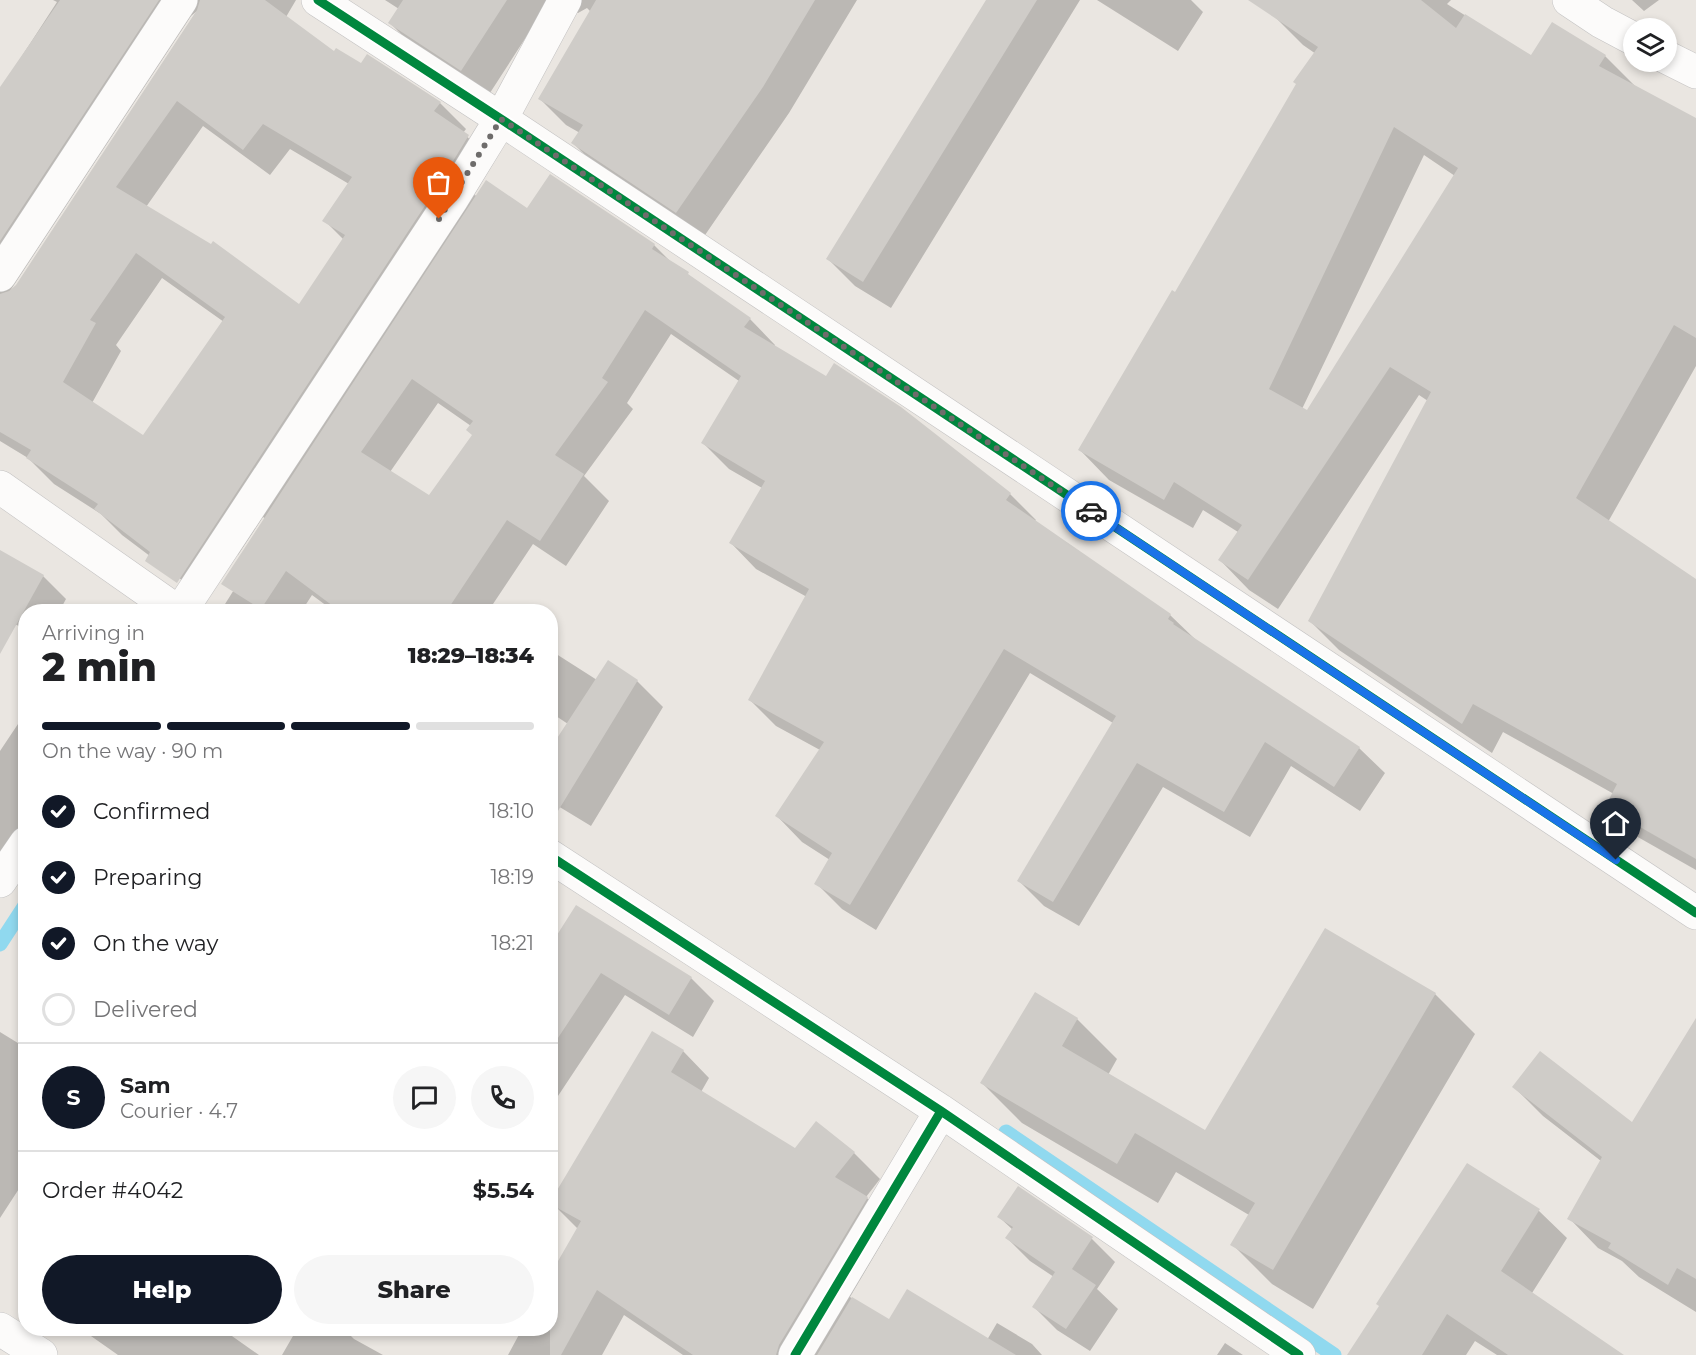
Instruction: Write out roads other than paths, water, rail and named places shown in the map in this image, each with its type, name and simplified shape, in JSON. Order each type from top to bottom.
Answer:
[{"type":"street","points":[[0,275],[181,0]]},
{"type":"street","points":[[318,0],[501,119],[1696,913]]},
{"type":"street","points":[[184,604],[439,219],[501,119],[565,0]]},
{"type":"street","points":[[1569,0],[1623,33]]},
{"type":"street","points":[[1677,62],[1696,72]]},
{"type":"street","points":[[0,487],[168,604]]},
{"type":"street","points":[[0,881],[18,855]]},
{"type":"street","points":[[558,861],[941,1111],[1299,1355]]},
{"type":"street","points":[[795,1355],[941,1111]]},
{"type":"street","points":[[0,1329],[41,1355]]},
{"type":"waterway","points":[[0,944],[18,916]]},
{"type":"waterway","points":[[1006,1132],[1334,1355]]}]
